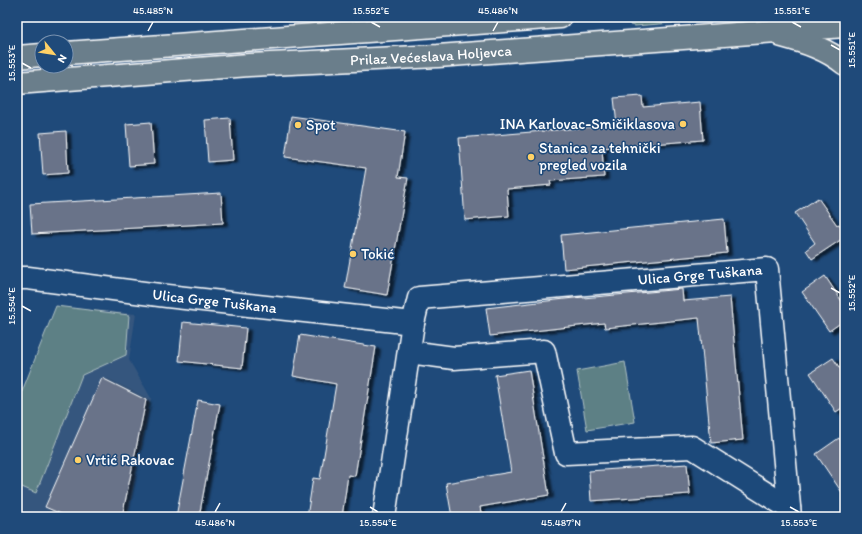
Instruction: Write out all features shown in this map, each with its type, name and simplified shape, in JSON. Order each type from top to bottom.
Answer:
[{"type":"highway","name":"Prilaz Većeslava Holjevca","points":[[74,52],[560,17]]},
{"type":"highway","name":"Prilaz Većeslava Holjevca","points":[[17,83],[249,65],[438,56],[845,26]]},
{"type":"highway","points":[[765,32],[814,46],[829,53],[845,64]]},
{"type":"highway","points":[[17,57],[34,56]]},
{"type":"street","name":"Ulica Grge Tuškana","points":[[384,517],[418,298],[767,269],[789,513]]},
{"type":"street","name":"Ulica Grge Tuškana","points":[[17,278],[28,278],[167,296],[413,323]]},
{"type":"street","name":"Ulica Grge Tuškana","points":[[409,352],[454,358],[544,351],[566,453],[692,447],[789,513]]},
{"type":"shaded area","name":"Vrtić Rakovac","points":[[56,306],[136,314],[129,360],[151,398],[128,517],[27,517],[17,513],[17,407]]},
{"type":"green space","points":[[664,17],[745,17],[635,26],[630,25],[631,20],[634,19]]},
{"type":"green space","points":[[56,306],[129,315],[126,355],[82,375],[36,493],[17,485],[17,404]]},
{"type":"green space","points":[[625,362],[635,422],[587,430],[577,371]]},
{"type":"building","name":"Stanica za tehnički pregled vozila","points":[[642,96],[643,107],[700,102],[703,140],[602,148],[604,177],[550,181],[551,185],[507,189],[509,216],[465,220],[459,138],[617,125],[614,98]]},
{"type":"building","points":[[291,116],[405,132],[398,177],[408,178],[387,295],[345,288],[366,168],[285,157]]},
{"type":"building","points":[[230,118],[233,160],[208,162],[205,120]]},
{"type":"building","points":[[151,122],[154,164],[129,166],[126,124]]},
{"type":"building","points":[[66,131],[68,173],[43,175],[40,133]]},
{"type":"building","points":[[221,193],[223,223],[32,234],[30,204]]},
{"type":"building","points":[[818,198],[837,225],[839,224],[845,233],[845,237],[812,259],[806,250],[815,243],[795,213]]},
{"type":"building","points":[[724,219],[727,253],[564,269],[561,235]]},
{"type":"building","points":[[825,276],[845,306],[845,320],[829,331],[802,292]]},
{"type":"building","points":[[682,289],[683,301],[730,297],[743,440],[711,443],[699,318],[605,328],[604,323],[490,336],[486,308],[583,297]]},
{"type":"building","points":[[183,322],[246,328],[242,368],[179,361]]},
{"type":"building","points":[[300,335],[376,347],[355,476],[348,475],[342,517],[307,517],[313,478],[320,479],[336,384],[293,376]]},
{"type":"building","points":[[833,358],[845,376],[845,406],[836,412],[810,373]]},
{"type":"building","points":[[529,370],[549,495],[480,507],[482,517],[452,517],[446,483],[511,472],[495,375]]},
{"type":"building","points":[[102,378],[146,400],[122,517],[68,517],[45,507]]},
{"type":"building","points":[[198,400],[220,404],[199,517],[176,517]]},
{"type":"building","points":[[839,438],[845,448],[845,497],[816,454]]},
{"type":"building","points":[[687,464],[690,494],[591,501],[589,471]]},
{"type":"place","name":"INA Karlovac-Smičiklasova","points":[[683,124]]},
{"type":"place","name":"Spot","points":[[298,125]]},
{"type":"place","name":"Stanica za tehnički pregled vozila","points":[[531,157]]},
{"type":"place","name":"Tokić","points":[[353,254]]},
{"type":"place","name":"Vrtić Rakovac","points":[[78,460]]}]
